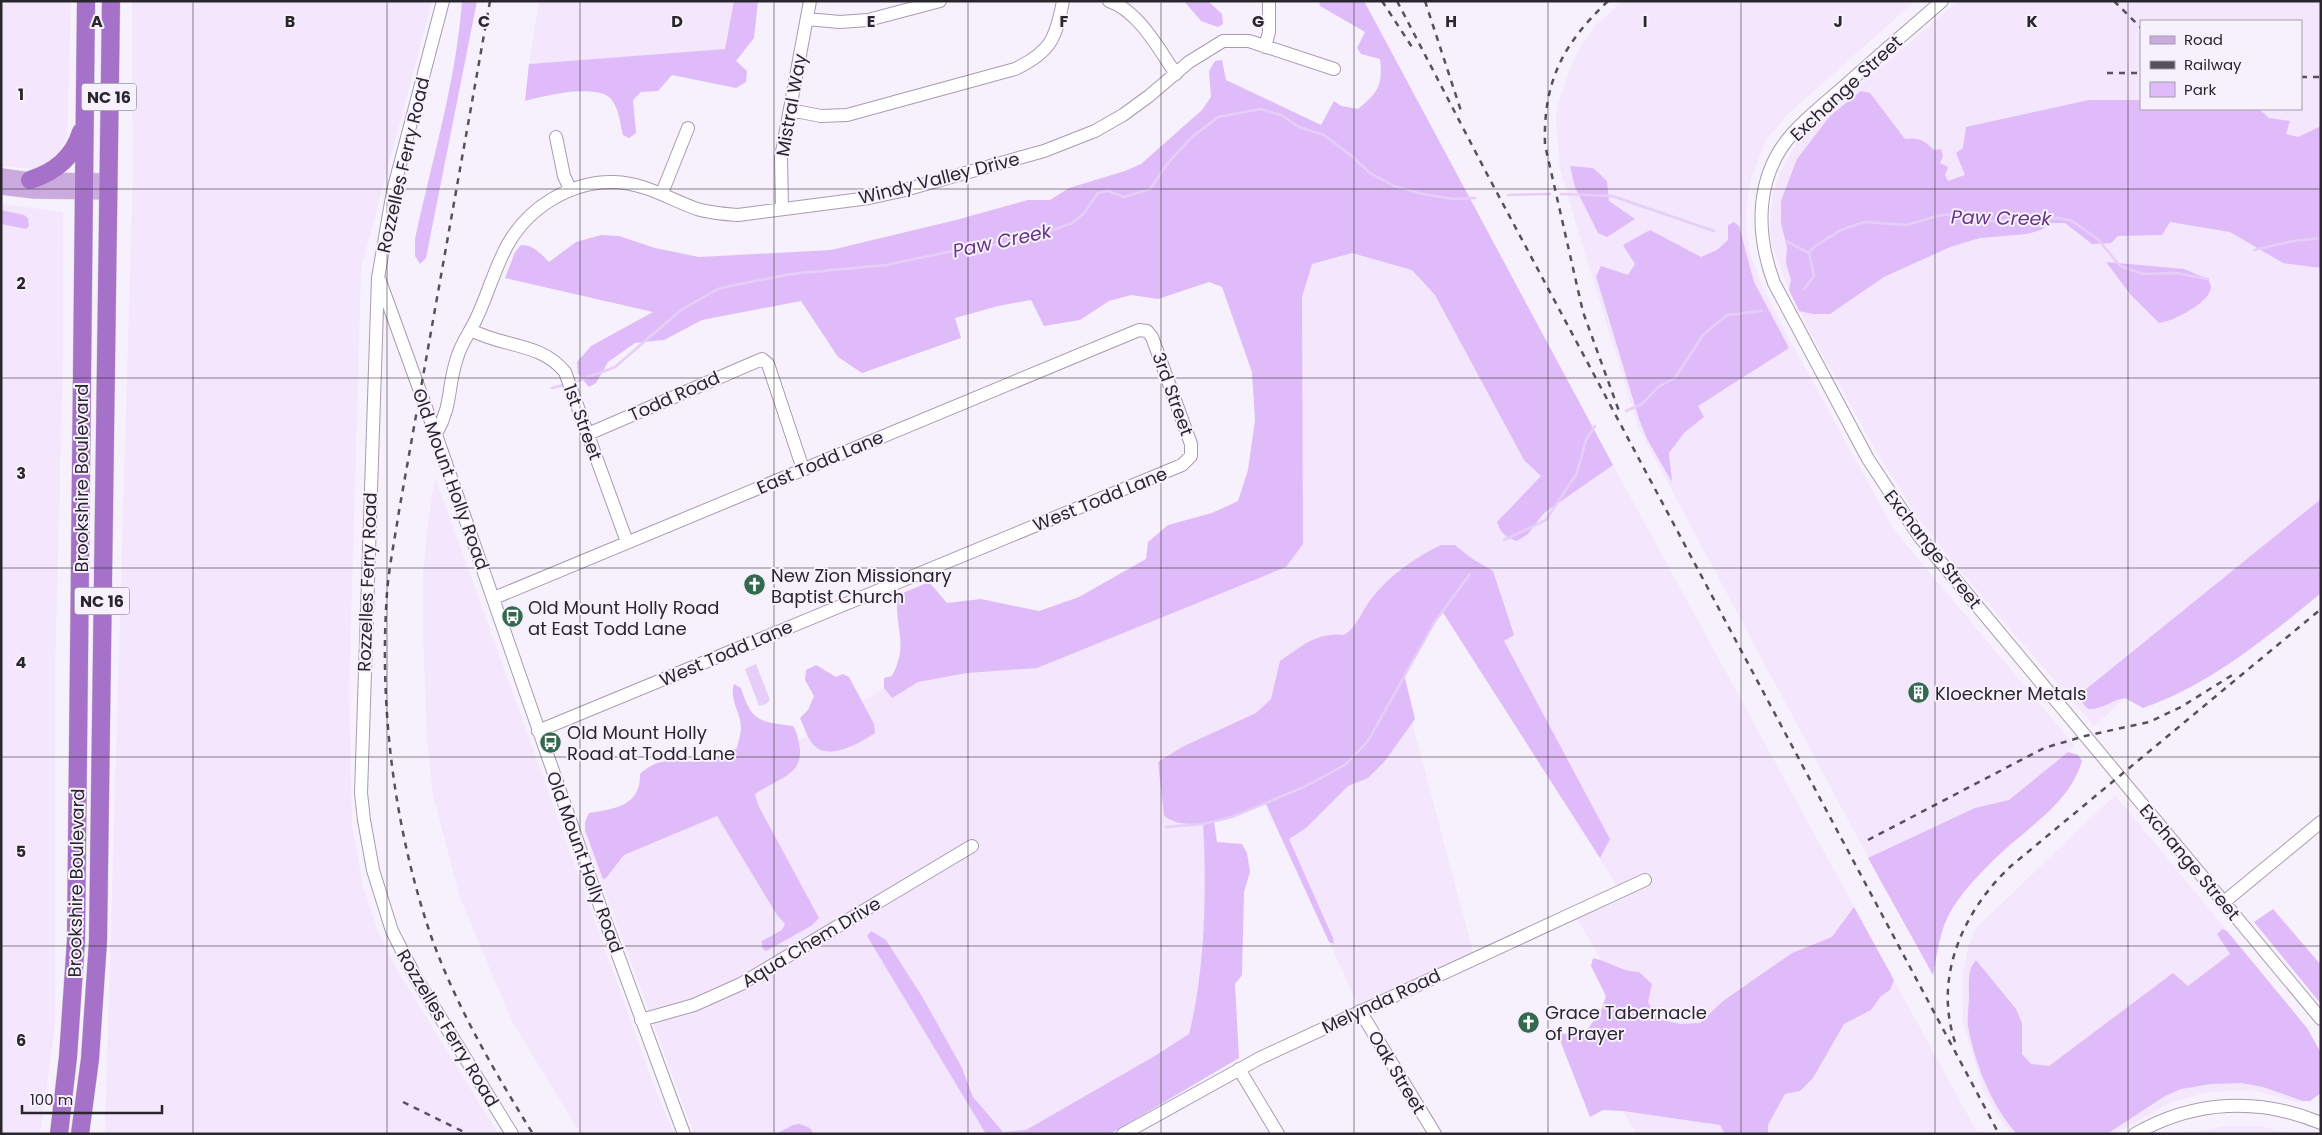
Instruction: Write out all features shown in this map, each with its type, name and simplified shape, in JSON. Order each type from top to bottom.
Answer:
[{"type":"highway","name":"Brookshire Boulevard","points":[[59,1134],[68,1057],[76,940],[86,1]]},
{"type":"highway","name":"Brookshire Boulevard","points":[[80,1134],[90,1059],[98,941],[111,1]]},
{"type":"highway","points":[[30,180],[49,173],[68,158],[76,146],[85,120]]},
{"type":"main road","points":[[1,176],[84,187]]},
{"type":"main road","points":[[1,187],[34,192],[84,187],[108,187]]},
{"type":"street","name":"Rozzelles Ferry Road","points":[[443,1],[390,208],[378,278],[362,745],[364,820],[382,902],[399,947],[512,1134]]},
{"type":"street","name":"Mistral Way","points":[[782,209],[781,157],[810,1]]},
{"type":"street","points":[[806,19],[840,22],[868,20],[940,1]]},
{"type":"street","points":[[790,110],[821,116],[847,115],[1015,69],[1030,62],[1052,40],[1058,29],[1062,1]]},
{"type":"street","points":[[1110,1],[1134,18],[1176,74]]},
{"type":"street","points":[[1266,47],[1269,32],[1269,1]]},
{"type":"street","name":"Exchange Street","points":[[1942,1],[1805,122],[1783,146],[1771,170],[1762,202],[1760,223],[1766,263],[1774,283],[1868,459],[1900,510],[1956,581],[2321,1019]]},
{"type":"street","name":"Windy Valley Drive","points":[[436,434],[448,407],[456,360],[472,330],[507,246],[516,231],[540,208],[570,190],[602,182],[616,182],[662,193],[697,208],[719,214],[754,214],[869,198],[901,192],[1044,151],[1095,131],[1123,115],[1202,53],[1223,41],[1249,41],[1334,69]]},
{"type":"street","points":[[662,193],[688,128]]},
{"type":"street","points":[[556,137],[564,176],[570,190]]},
{"type":"street","name":"Old Mount Holly Road","points":[[378,278],[436,434],[494,598],[538,731],[641,1020],[684,1134]]},
{"type":"street","name":"1st Street","points":[[472,330],[491,340],[530,348],[556,361],[569,381],[627,542]]},
{"type":"street","name":"East Todd Lane","points":[[494,598],[1113,340],[1139,330],[1147,331]]},
{"type":"street","name":"3rd Street","points":[[1147,331],[1152,337],[1191,444],[1190,459]]},
{"type":"street","name":"Todd Road","points":[[588,434],[762,359],[768,364],[803,469]]},
{"type":"street","name":"West Todd Lane","points":[[538,731],[1182,465],[1190,459]]},
{"type":"street","points":[[2224,902],[2321,822]]},
{"type":"street","name":"Aqua Chem Drive","points":[[641,1020],[694,1005],[741,984],[972,846]]},
{"type":"street","name":"Melynda Road","points":[[1123,1134],[1239,1069],[1360,1011],[1645,880]]},
{"type":"street","name":"Oak Street","points":[[1360,1011],[1435,1134]]},
{"type":"street","points":[[1239,1069],[1278,1134]]},
{"type":"street","points":[[2135,1134],[2177,1115],[2226,1105],[2256,1105],[2279,1109],[2321,1123]]},
{"type":"shaded area","points":[[9,1],[71,1],[67,135],[58,155],[42,166],[32,169],[1,166],[1,5]]},
{"type":"shaded area","points":[[132,1],[432,1],[361,269],[349,691],[352,825],[363,887],[379,934],[398,971],[498,1134],[105,1134],[133,173]]},
{"type":"shaded area","points":[[539,1],[734,1],[725,49],[529,64]]},
{"type":"shaded area","points":[[1623,1],[1915,1],[1788,114],[1766,140],[1752,175],[1747,200],[1746,229],[1751,256],[1763,288],[1786,333],[1894,530],[2075,746],[1890,898],[1639,429],[1576,224],[1560,168],[1556,116],[1558,104],[1569,72],[1581,46],[1595,26]]},
{"type":"shaded area","points":[[1958,1],[2321,1],[2321,524],[2094,726],[1955,565],[1919,519],[1879,456],[1810,332],[1789,290],[1772,245],[1770,224],[1773,193],[1780,173],[1797,143],[1825,116]]},
{"type":"shaded area","points":[[1,204],[63,212],[63,356],[55,670],[55,1025],[40,1134],[1,1134]]},
{"type":"shaded area","points":[[1371,209],[1594,449],[1613,465],[1978,1134],[1637,1134],[1612,1093],[1594,1114],[1563,1047],[1635,1017],[1577,919],[1625,898],[1442,611],[1401,681],[1473,952],[1358,1004],[1265,804],[1232,817],[1211,822],[1234,1060],[1110,1134],[694,1134],[583,831],[743,776],[992,621],[1029,652],[1275,538],[1260,213]]},
{"type":"shaded area","points":[[435,477],[656,1091],[674,1134],[581,1134],[513,1023],[460,898],[433,794],[427,737],[423,576]]},
{"type":"shaded area","points":[[756,664],[770,700],[766,704],[759,706],[745,669]]},
{"type":"shaded area","points":[[2115,795],[2307,1028],[2321,1053],[2321,1093],[2310,1101],[2297,1102],[2252,1090],[2209,1092],[2171,1102],[2114,1134],[2010,1134],[1984,1092],[1963,1023],[1963,973],[1968,947],[1977,927]]},
{"type":"shaded area","points":[[2228,1126],[2260,1126],[2291,1134],[2183,1134]]},
{"type":"green space","points":[[462,1],[477,1],[426,258],[420,264],[415,256],[415,239],[455,61]]},
{"type":"green space","points":[[734,1],[758,1],[754,38],[736,61],[747,71],[746,82],[736,88],[672,75],[658,91],[641,92],[633,100],[636,133],[629,138],[623,135],[614,103],[604,94],[582,91],[570,92],[525,101],[529,64],[725,49]]},
{"type":"green space","points":[[1184,1],[1208,1],[1222,14],[1223,24],[1218,27],[1201,21]]},
{"type":"green space","points":[[1319,1],[1364,1],[1613,465],[1544,513],[1528,534],[1517,541],[1504,534],[1497,522],[1541,476],[1524,460],[1435,295],[1412,270],[1352,253],[1312,264],[1302,297],[1303,544],[1286,567],[1037,668],[967,673],[918,682],[892,698],[884,688],[884,678],[892,676],[900,654],[897,616],[898,595],[929,582],[947,603],[981,599],[1039,611],[1079,597],[1146,559],[1148,542],[1168,525],[1212,513],[1238,501],[1248,470],[1255,420],[1252,372],[1222,287],[1209,282],[1158,299],[1131,295],[1109,301],[1080,320],[1044,326],[1031,300],[998,306],[955,318],[961,338],[862,373],[838,357],[801,301],[702,320],[664,340],[635,343],[608,362],[596,383],[589,387],[578,374],[577,362],[591,346],[653,312],[505,278],[515,252],[521,245],[533,248],[549,262],[576,242],[601,235],[619,236],[655,248],[699,257],[831,250],[956,220],[1028,200],[1050,200],[1069,188],[1125,171],[1141,164],[1202,110],[1211,97],[1209,71],[1215,61],[1222,60],[1226,80],[1321,125],[1334,101],[1341,106],[1358,109],[1370,98],[1378,88],[1381,68],[1380,59],[1361,54],[1357,48],[1365,32],[1320,6]]},
{"type":"green space","points":[[1861,91],[1870,93],[1905,139],[1918,139],[1934,150],[1941,149],[1943,156],[1940,163],[1948,167],[1945,175],[1948,181],[1965,175],[1956,153],[1963,148],[1966,127],[2089,100],[2140,100],[2140,110],[2260,110],[2269,118],[2290,121],[2286,134],[2298,137],[2321,126],[2321,268],[2283,263],[2230,232],[2170,222],[2162,235],[2118,236],[2111,243],[2092,244],[2065,223],[2052,223],[2041,230],[2027,234],[1980,238],[1950,247],[1884,277],[1830,314],[1813,314],[1799,311],[1789,290],[1791,280],[1786,263],[1787,247],[1781,223],[1781,201],[1797,159],[1830,116]]},
{"type":"green space","points":[[1570,166],[1593,168],[1607,181],[1609,201],[1635,219],[1607,237],[1598,233],[1575,187]]},
{"type":"green space","points":[[1,210],[24,215],[28,218],[29,226],[26,229],[1,224]]},
{"type":"green space","points":[[1734,222],[1739,226],[1754,282],[1789,348],[1698,406],[1704,417],[1684,433],[1669,453],[1672,482],[1647,439],[1639,419],[1596,276],[1601,266],[1628,275],[1635,264],[1623,245],[1650,230],[1701,257],[1717,250],[1728,240],[1728,225]]},
{"type":"green space","points":[[2106,262],[2184,269],[2208,279],[2211,289],[2196,307],[2180,316],[2159,323],[2130,294]]},
{"type":"green space","points":[[2321,499],[2321,593],[2236,659],[2214,674],[2167,699],[2143,708],[2125,698],[2093,709],[2088,709],[2080,700],[2080,694]]},
{"type":"green space","points":[[1441,545],[1455,545],[1471,558],[1493,571],[1514,635],[1504,641],[1610,839],[1600,858],[1442,611],[1404,674],[1415,719],[1384,762],[1368,778],[1348,786],[1306,828],[1289,839],[1334,944],[1329,942],[1266,804],[1214,822],[1217,842],[1242,844],[1247,853],[1250,872],[1244,892],[1242,975],[1235,984],[1239,1058],[1110,1134],[986,1134],[867,936],[871,931],[886,940],[923,998],[961,1066],[973,1097],[1003,1132],[1026,1130],[1153,1057],[1189,1034],[1202,957],[1204,930],[1205,875],[1203,824],[1187,824],[1164,816],[1158,762],[1182,747],[1256,713],[1271,699],[1280,661],[1310,641],[1326,635],[1344,635],[1349,632],[1371,599],[1386,582],[1412,561]]},
{"type":"green space","points":[[816,665],[836,677],[843,674],[849,677],[874,724],[875,733],[850,747],[840,750],[824,751],[813,744],[800,718],[808,710],[814,696],[805,680],[806,670]]},
{"type":"green space","points":[[734,684],[741,688],[749,708],[759,718],[772,723],[793,726],[799,744],[800,754],[794,769],[788,775],[755,794],[758,805],[819,918],[811,926],[766,951],[762,948],[762,941],[782,930],[785,924],[777,915],[717,816],[624,855],[606,878],[603,879],[585,830],[585,822],[589,813],[617,807],[631,799],[636,793],[640,774],[648,768],[663,761],[704,761],[721,756],[737,748],[741,728],[733,696]]},
{"type":"green space","points":[[2068,752],[2078,755],[2082,761],[2070,786],[2053,807],[1987,867],[1958,900],[1945,924],[1933,975],[1868,858],[1975,808],[2009,800]]},
{"type":"green space","points":[[1854,907],[1894,980],[1890,990],[1881,996],[1871,1010],[1844,1024],[1813,1078],[1800,1091],[1785,1094],[1768,1125],[1768,1134],[1725,1134],[1720,1125],[1623,1111],[1603,1110],[1590,1117],[1557,1033],[1567,1034],[1575,1028],[1586,1031],[1601,1011],[1606,996],[1591,966],[1593,958],[1633,972],[1639,972],[1652,984],[1648,1002],[1658,1019],[1680,1024],[1700,1023],[1723,1001],[1792,953],[1832,937]]},
{"type":"green space","points":[[2273,909],[2321,965],[2321,1004],[2254,922]]},
{"type":"green space","points":[[2222,929],[2227,931],[2307,1028],[2321,1053],[2321,1093],[2310,1101],[2303,1101],[2263,1087],[2242,1083],[2211,1084],[2181,1089],[2165,1096],[2107,1134],[2017,1134],[1999,1110],[1985,1083],[1971,1040],[1968,1026],[1969,981],[1971,968],[1976,960],[2016,1009],[2022,1023],[2022,1054],[2031,1064],[2049,1066],[2173,973],[2188,986],[2230,954],[2217,934]]},
{"type":"green space","points":[[800,1124],[810,1128],[813,1134],[776,1134],[793,1125]]},
{"type":"waterway","name":"Paw Creek","points":[[578,381],[615,367],[681,310],[720,288],[791,274],[886,265],[967,248],[1005,244],[1043,234],[1072,223],[1084,213],[1098,193],[1108,191],[1124,197],[1150,189],[1168,163],[1191,138],[1218,117],[1261,109],[1281,115],[1299,127],[1324,135],[1353,157],[1370,173],[1394,186],[1423,194],[1453,199],[1475,198]]},
{"type":"waterway","name":"Paw Creek","points":[[1508,195],[1550,194]]},
{"type":"waterway","name":"Paw Creek","points":[[1561,194],[1612,196],[1714,231]]},
{"type":"waterway","name":"Paw Creek","points":[[1809,253],[1815,246],[1841,230],[1864,222],[1907,225],[1937,216],[1953,214],[1992,221],[2059,218],[2072,221],[2098,239],[2120,266],[2143,274],[2176,273],[2208,279]]},
{"type":"waterway","name":"Paw Creek","points":[[2254,250],[2293,241],[2321,238]]},
{"type":"waterway","name":"Paw Creek","points":[[1786,241],[1809,253]]},
{"type":"waterway","points":[[1804,289],[1814,276],[1809,253]]},
{"type":"waterway","points":[[1626,411],[1642,404],[1658,387],[1675,378],[1703,335],[1727,315],[1762,311]]},
{"type":"waterway","name":"Paw Creek","points":[[552,388],[563,385]]},
{"type":"waterway","points":[[1504,540],[1546,520],[1577,473],[1586,440],[1595,426]]},
{"type":"waterway","points":[[1166,827],[1203,824],[1232,817],[1304,787],[1345,765],[1368,741],[1434,623],[1470,574]]},
{"type":"railway","points":[[490,1],[391,562],[387,593],[385,680],[392,767],[399,810],[407,853],[431,936],[464,1013],[533,1134]]},
{"type":"railway","points":[[1382,1],[1412,47]]},
{"type":"railway","points":[[1397,1],[1487,174],[1999,1134]]},
{"type":"railway","points":[[1425,1],[1462,114]]},
{"type":"railway","points":[[1608,1],[1579,33],[1559,65],[1552,83],[1548,102],[1545,122],[1545,145],[1583,312],[1619,411]]},
{"type":"railway","points":[[2114,1],[2140,27]]},
{"type":"railway","points":[[2107,73],[2140,73]]},
{"type":"railway","points":[[2302,77],[2321,77]]},
{"type":"railway","points":[[1955,1042],[1949,1017],[1948,993],[1951,969],[1957,946],[1967,924],[1979,903],[1994,883],[2011,866],[2321,609]]},
{"type":"railway","points":[[1868,840],[2044,748],[2085,736],[2149,722],[2181,707],[2234,674]]},
{"type":"railway","points":[[403,1102],[468,1134]]},
{"type":"place","name":"New Zion Missionary Baptist Church","points":[[755,585]]},
{"type":"place","name":"Old Mount Holly Road at East Todd Lane","points":[[512,617]]},
{"type":"place","name":"Kloeckner Metals","points":[[1919,693]]},
{"type":"place","name":"Old Mount Holly Road at Todd Lane","points":[[551,742]]},
{"type":"place","name":"Grace Tabernacle of Prayer","points":[[1529,1022]]}]
